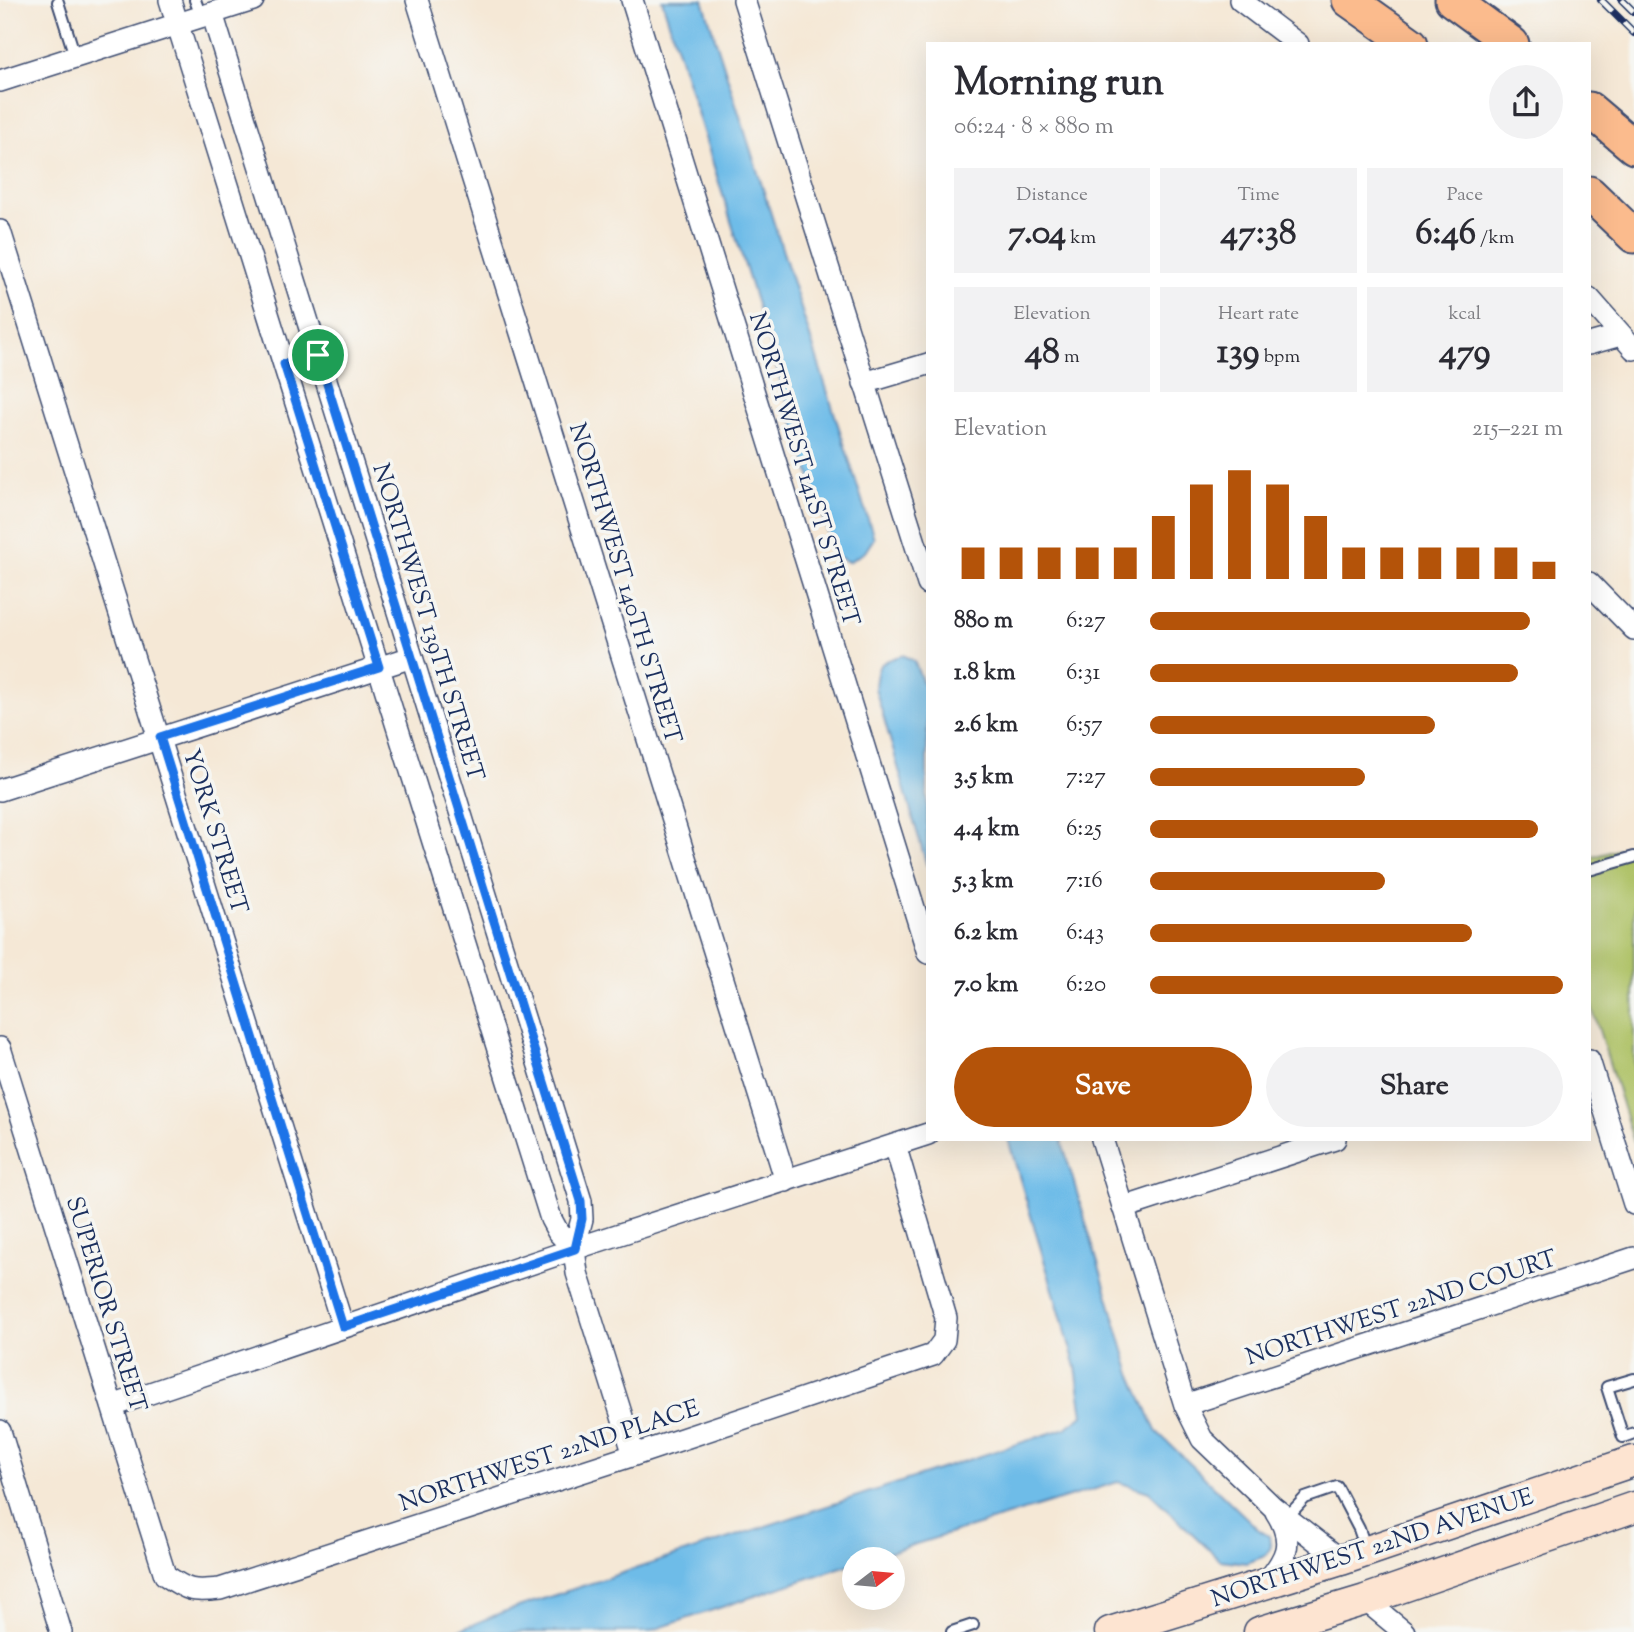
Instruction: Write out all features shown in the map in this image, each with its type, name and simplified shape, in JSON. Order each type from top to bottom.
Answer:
[{"type":"main road","points":[[1349,0],[1408,42]]},
{"type":"main road","points":[[1452,0],[1509,42]]},
{"type":"main road","points":[[1591,111],[1634,147]]},
{"type":"main road","points":[[1591,195],[1634,236]]},
{"type":"main road","name":"NORTHWEST 22ND AVENUE","points":[[1110,1632],[1172,1623],[1264,1585],[1634,1461]]},
{"type":"main road","name":"NORTHWEST 22ND AVENUE","points":[[1259,1632],[1365,1600],[1634,1507]]},
{"type":"street","name":"NORTHWEST 140TH STREET","points":[[416,0],[786,1181]]},
{"type":"street","name":"NORTHWEST 141ST STREET","points":[[632,0],[926,947]]},
{"type":"street","points":[[744,0],[926,580]]},
{"type":"street","points":[[1240,0],[1295,42]]},
{"type":"street","points":[[172,1],[551,1219],[558,1232],[575,1249]]},
{"type":"street","points":[[0,80],[178,23],[203,10],[248,1]]},
{"type":"street","name":"NORTHWEST 139TH STREET","points":[[203,10],[318,355],[581,1201],[582,1219],[575,1249],[577,1273],[634,1455]]},
{"type":"street","points":[[1266,20],[1272,42]]},
{"type":"street","name":"YORK STREET","points":[[0,232],[343,1327]]},
{"type":"street","points":[[1591,300],[1627,342]]},
{"type":"street","points":[[1591,344],[1627,342]]},
{"type":"street","points":[[284,364],[318,355]]},
{"type":"street","points":[[864,383],[926,365]]},
{"type":"street","points":[[1591,585],[1634,629]]},
{"type":"street","points":[[0,790],[412,657]]},
{"type":"street","name":"SUPERIOR STREET","points":[[0,1048],[164,1575]]},
{"type":"street","points":[[1591,1066],[1634,1204]]},
{"type":"street","points":[[112,1406],[575,1249],[926,1135]]},
{"type":"street","points":[[1103,1141],[1185,1405],[1202,1439],[1279,1513],[1354,1556]]},
{"type":"street","points":[[1122,1208],[1329,1141]]},
{"type":"street","name":"NORTHWEST 22ND PLACE","points":[[164,1575],[195,1592],[220,1589],[933,1355],[944,1340],[946,1318],[895,1145]]},
{"type":"street","name":"NORTHWEST 22ND COURT","points":[[1185,1405],[1634,1258]]},
{"type":"street","points":[[0,1431],[61,1632]]},
{"type":"street","points":[[1264,1585],[1277,1570],[1287,1547],[1287,1536],[1279,1513]]},
{"type":"street","points":[[1365,1600],[1404,1632]]},
{"type":"lane","points":[[58,2],[75,56]]},
{"type":"lane","points":[[1591,869],[1634,857]]},
{"type":"lane","points":[[1634,1379],[1607,1387],[1623,1437],[1634,1433]]},
{"type":"lane","points":[[1279,1513],[1304,1498],[1337,1487],[1359,1529],[1354,1556]]},
{"type":"lane","points":[[952,1632],[973,1625]]},
{"type":"green space","points":[[1634,845],[1634,1143],[1591,1004],[1591,857]]},
{"type":"water","points":[[662,0],[703,0],[874,538],[865,552],[848,562],[835,555]]},
{"type":"water","points":[[903,655],[914,661],[926,691],[926,863],[875,688],[878,668]]},
{"type":"water","points":[[1009,1141],[1062,1141],[1131,1374],[1156,1431],[1259,1530],[1269,1536],[1271,1547],[1265,1556],[1247,1563],[1220,1560],[1149,1492],[1118,1482],[905,1547],[842,1547],[842,1567],[647,1632],[455,1632],[503,1612],[1066,1428],[1083,1415],[1076,1367]]},
{"type":"railway","points":[[1601,0],[1634,33]]},
{"type":"railway","points":[[1622,0],[1634,12]]},
{"type":"route","points":[[318,355],[581,1201],[582,1219],[575,1249],[343,1327],[160,737],[379,667],[284,364],[318,355]]}]
